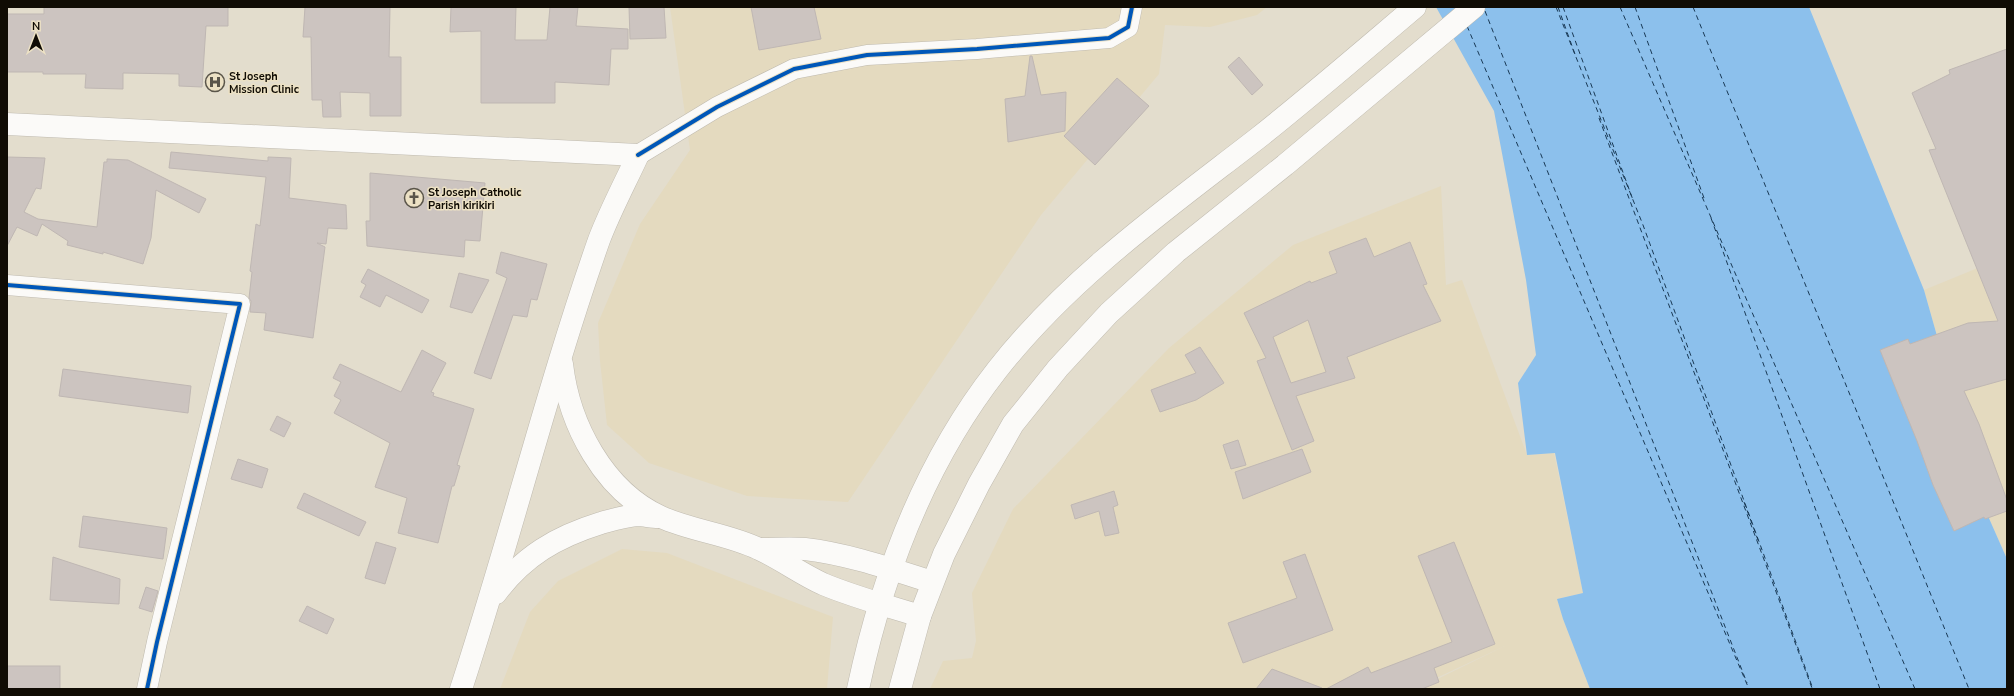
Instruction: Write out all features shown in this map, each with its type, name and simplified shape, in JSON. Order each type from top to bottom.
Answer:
[{"type":"main road","points":[[858,689],[868,641],[916,507],[944,449],[1001,365],[1053,305],[1136,231],[1260,136],[1415,7]]},
{"type":"main road","points":[[900,689],[920,616],[944,554],[979,484],[1013,424],[1058,368],[1110,313],[1170,257],[1285,164],[1474,7]]},
{"type":"main road","points":[[7,124],[638,155],[600,239],[561,356],[491,599],[461,689]]},
{"type":"main road","points":[[561,356],[565,389],[574,416],[585,441],[613,481],[640,507],[662,518],[758,548],[822,583],[880,604],[920,616]]},
{"type":"main road","points":[[491,599],[509,576],[530,557],[554,541],[583,529],[611,520],[637,515],[662,518]]},
{"type":"main road","points":[[758,548],[804,549],[818,551],[869,562],[932,582]]},
{"type":"street","points":[[638,155],[717,107],[794,69],[867,55],[977,49],[1109,38],[1128,27],[1132,7]]},
{"type":"street","points":[[7,285],[240,304],[156,642],[147,689]]},
{"type":"shaded area","points":[[670,7],[1267,7],[1257,15],[1210,27],[1165,25],[1159,74],[1041,215],[848,502],[747,496],[649,463],[607,425],[600,361],[598,323],[640,224],[690,150]]},
{"type":"shaded area","points":[[1441,186],[1446,285],[1462,280],[1527,455],[1554,453],[1583,593],[1557,599],[1563,619],[1590,689],[1417,689],[1509,644],[1413,689],[930,689],[943,661],[972,658],[976,641],[972,593],[1013,509],[1169,348],[1293,245]]},
{"type":"shaded area","points":[[2007,256],[2007,559],[1988,516],[1924,290]]},
{"type":"shaded area","points":[[622,549],[667,553],[833,617],[827,689],[500,689],[530,612],[558,581]]},
{"type":"water","points":[[1436,7],[1809,7],[1924,290],[1988,516],[2007,559],[2007,689],[1590,689],[1563,619],[1557,599],[1583,593],[1555,453],[1527,455],[1518,383],[1536,355],[1526,280],[1494,111]]},
{"type":"building","points":[[44,7],[228,7],[228,26],[206,26],[202,87],[179,86],[179,74],[123,73],[123,89],[85,88],[86,74],[7,72],[7,14],[44,14]]},
{"type":"building","points":[[305,7],[390,7],[389,57],[401,57],[401,116],[370,116],[370,93],[340,92],[341,117],[323,117],[322,100],[312,100],[311,37],[303,37]]},
{"type":"building","points":[[451,7],[516,7],[515,40],[547,40],[550,7],[578,7],[576,26],[628,29],[628,49],[611,49],[609,85],[555,82],[555,103],[481,103],[481,31],[450,32]]},
{"type":"building","points":[[629,7],[664,7],[666,38],[630,39]]},
{"type":"building","points":[[751,7],[814,7],[821,39],[759,50]]},
{"type":"building","points":[[2007,49],[2007,379],[1964,391],[1979,424],[2007,500],[2007,511],[1985,519],[1984,517],[1954,531],[1933,485],[1880,350],[1908,339],[1910,344],[1968,323],[1998,321],[1929,150],[1936,149],[1912,93],[1950,74],[1949,70]]},
{"type":"building","points":[[1030,56],[1032,56],[1041,95],[1066,92],[1065,131],[1008,142],[1005,99],[1025,96]]},
{"type":"building","points":[[1239,57],[1263,85],[1252,95],[1228,67]]},
{"type":"building","points":[[1117,78],[1149,106],[1095,165],[1064,136]]},
{"type":"building","points":[[171,152],[268,161],[268,157],[291,158],[289,198],[346,205],[347,229],[328,228],[326,244],[317,243],[325,247],[313,338],[264,330],[266,313],[250,312],[251,301],[249,298],[252,272],[250,271],[256,224],[260,226],[266,177],[169,168]]},
{"type":"building","points":[[7,157],[45,158],[41,189],[36,188],[24,212],[38,219],[97,227],[104,162],[107,162],[107,159],[128,160],[206,199],[199,213],[156,190],[151,238],[143,264],[103,252],[103,254],[67,245],[68,241],[42,224],[37,236],[17,227],[7,246]]},
{"type":"building","points":[[370,173],[485,183],[480,241],[465,240],[464,257],[367,246],[366,221],[370,221]]},
{"type":"building","points":[[1366,238],[1374,257],[1410,242],[1427,284],[1423,285],[1441,321],[1347,357],[1355,378],[1296,396],[1314,441],[1292,450],[1257,361],[1266,358],[1244,313],[1310,281],[1311,283],[1337,273],[1329,252]],"holes":[[[1308,320],[1326,372],[1291,383],[1273,337]]]},
{"type":"building","points":[[501,252],[547,264],[537,300],[531,299],[527,317],[513,315],[491,379],[474,373],[507,278],[496,273]]},
{"type":"building","points":[[368,269],[429,300],[422,313],[386,295],[380,307],[360,297],[366,285],[361,282]]},
{"type":"building","points":[[459,273],[489,280],[472,313],[450,307]]},
{"type":"building","points":[[1200,347],[1224,383],[1196,400],[1160,412],[1151,390],[1196,373],[1185,355]]},
{"type":"building","points":[[422,350],[446,363],[431,392],[434,393],[433,396],[474,409],[457,465],[460,466],[454,486],[452,486],[438,543],[398,533],[407,498],[375,487],[390,443],[334,413],[341,400],[334,396],[341,382],[333,378],[340,364],[401,392]]},
{"type":"building","points":[[63,369],[191,386],[188,413],[59,396]]},
{"type":"building","points":[[277,416],[291,423],[284,437],[270,430]]},
{"type":"building","points":[[1238,440],[1246,465],[1231,469],[1223,445]]},
{"type":"building","points":[[1302,449],[1311,472],[1243,499],[1235,472]]},
{"type":"building","points":[[238,459],[268,469],[262,488],[231,479]]},
{"type":"building","points":[[1114,491],[1118,505],[1113,507],[1119,533],[1105,536],[1099,511],[1075,519],[1071,505]]},
{"type":"building","points":[[304,493],[366,522],[359,536],[297,508]]},
{"type":"building","points":[[83,516],[167,528],[163,559],[79,547]]},
{"type":"building","points":[[376,542],[396,548],[385,584],[365,578]]},
{"type":"building","points":[[1454,542],[1495,644],[1434,668],[1439,682],[1422,689],[1326,689],[1368,667],[1371,673],[1452,642],[1418,556]]},
{"type":"building","points":[[1305,554],[1333,630],[1243,663],[1228,623],[1297,598],[1283,562]]},
{"type":"building","points":[[53,557],[120,579],[119,604],[50,600]]},
{"type":"building","points":[[146,587],[158,591],[152,612],[139,608]]},
{"type":"building","points":[[307,606],[334,619],[327,634],[299,621]]},
{"type":"building","points":[[7,666],[60,666],[60,689],[7,689]]},
{"type":"building","points":[[1272,669],[1322,688],[1322,689],[1256,689]]},
{"type":"ferry route","points":[[1556,7],[1643,225],[1813,689]]},
{"type":"ferry route","points":[[1558,7],[1576,57]]},
{"type":"ferry route","points":[[1563,7],[1633,200]]},
{"type":"ferry route","points":[[1620,7],[1915,689]]},
{"type":"ferry route","points":[[1635,7],[1704,198]]},
{"type":"ferry route","points":[[1693,7],[1969,689]]},
{"type":"ferry route","points":[[1485,11],[1747,683]]},
{"type":"ferry route","points":[[1467,26],[1749,689]]},
{"type":"ferry route","points":[[1599,118],[1812,688]]},
{"type":"ferry route","points":[[1711,218],[1880,689]]},
{"type":"ferry route","points":[[1744,502],[1758,540]]},
{"type":"cycle path","points":[[638,155],[717,107],[794,69],[867,55],[977,49],[1109,38],[1128,27],[1132,7]]},
{"type":"cycle path","points":[[7,285],[240,304],[157,642],[147,689]]},
{"type":"place","name":"St Joseph Mission Clinic","points":[[215,82]]},
{"type":"place","name":"St Joseph Catholic Parish kirikiri","points":[[414,198]]}]
